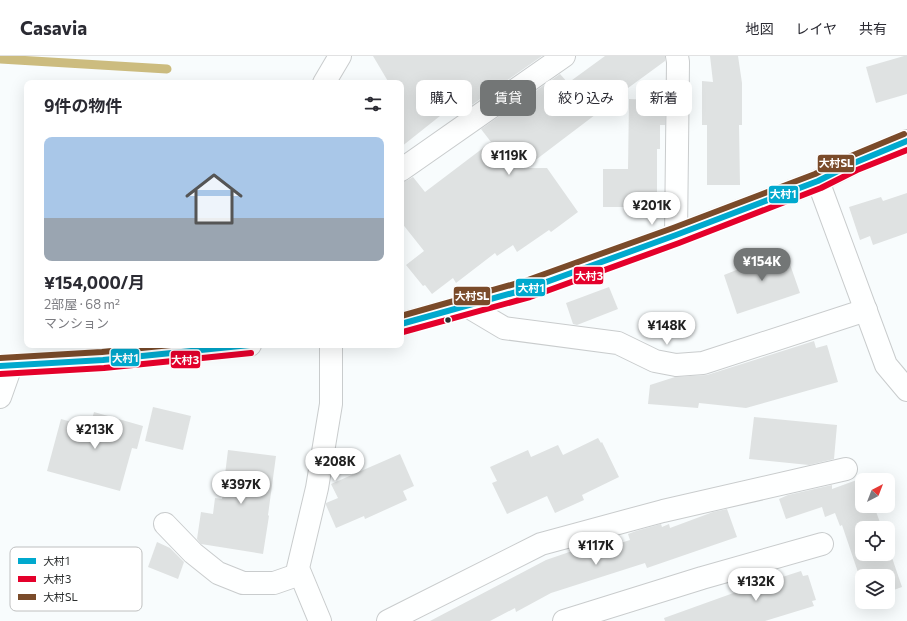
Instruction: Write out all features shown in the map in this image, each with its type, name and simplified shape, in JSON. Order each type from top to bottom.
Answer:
[{"type":"street","points":[[326,80],[340,56]]},
{"type":"street","points":[[404,168],[564,56]]},
{"type":"street","points":[[676,56],[678,62],[676,235]]},
{"type":"street","points":[[404,323],[527,289],[676,235],[818,181],[854,163],[907,141]]},
{"type":"street","points":[[818,181],[886,365],[907,390]]},
{"type":"street","points":[[467,306],[504,328],[618,343],[655,361],[676,365],[703,363],[866,310]]},
{"type":"street","points":[[0,397],[5,366],[103,360],[221,348]]},
{"type":"street","points":[[320,621],[298,568],[317,488],[331,404],[331,348]]},
{"type":"street","points":[[388,621],[541,544],[663,511],[846,469]]},
{"type":"street","points":[[165,524],[193,552],[218,573],[243,583],[274,583],[300,574]]},
{"type":"street","points":[[564,621],[702,578],[822,544]]},
{"type":"building","points":[[373,56],[542,56],[508,80],[480,80],[480,99],[472,105],[472,80],[416,80],[416,116],[440,116],[404,145],[404,80],[387,80]]},
{"type":"building","points":[[605,56],[665,56],[665,61],[639,80],[636,80],[636,82],[628,88],[628,80],[572,80]]},
{"type":"building","points":[[710,56],[738,56],[742,83],[742,125],[739,125],[740,185],[707,185],[707,125],[702,125],[702,81],[713,82]]},
{"type":"building","points":[[907,56],[907,94],[876,103],[866,67]]},
{"type":"building","points":[[560,74],[565,80],[551,80]]},
{"type":"building","points":[[544,85],[544,116],[594,116],[525,168],[547,168],[578,212],[551,232],[549,230],[517,252],[513,245],[497,256],[495,253],[456,283],[453,278],[432,294],[425,285],[423,286],[406,265],[424,251],[404,226],[404,181],[413,177],[425,192],[491,142],[481,129],[500,116],[536,116],[536,91]]},
{"type":"building","points":[[629,99],[636,99],[636,116],[665,116],[665,125],[660,125],[660,149],[657,149],[657,208],[652,208],[652,214],[629,214],[629,207],[603,207],[603,169],[628,169]]},
{"type":"building","points":[[907,193],[907,233],[873,245],[870,236],[860,240],[849,207],[881,197],[883,201]]},
{"type":"building","points":[[785,250],[800,293],[737,314],[724,275],[739,269],[738,266]]},
{"type":"building","points":[[609,287],[618,309],[577,325],[573,324],[566,303]]},
{"type":"building","points":[[814,341],[816,348],[827,345],[838,382],[746,408],[699,403],[698,408],[648,404],[650,385],[675,377],[707,375]]},
{"type":"building","points":[[153,407],[191,416],[183,450],[145,441]]},
{"type":"building","points":[[94,412],[143,426],[137,449],[132,448],[120,491],[47,471],[61,419],[90,427]]},
{"type":"building","points":[[754,417],[837,425],[834,459],[809,465],[749,459]]},
{"type":"building","points":[[598,438],[601,443],[602,442],[619,477],[582,495],[584,500],[555,513],[547,496],[507,514],[492,483],[497,481],[490,467],[528,450],[531,457],[558,445],[563,455]]},
{"type":"building","points":[[228,450],[276,456],[263,554],[201,544],[197,539],[201,512],[213,514],[215,498],[222,499]]},
{"type":"building","points":[[400,454],[414,486],[403,491],[407,500],[365,519],[364,516],[336,528],[326,505],[326,503],[338,498],[331,484]]},
{"type":"building","points":[[855,481],[855,513],[877,513],[879,521],[855,521],[855,561],[893,561],[902,587],[895,590],[895,569],[857,569],[842,525],[840,526],[835,513],[825,517],[822,507],[786,519],[779,499],[788,495],[832,485],[832,489]]},
{"type":"building","points":[[727,509],[737,537],[647,568],[645,563],[551,593],[516,612],[515,608],[490,621],[430,621],[546,560],[581,548],[585,554],[630,540],[628,534],[636,531],[661,524],[662,527],[669,524],[670,528],[713,512]]},
{"type":"building","points":[[157,542],[170,548],[184,562],[178,579],[148,567]]},
{"type":"building","points":[[801,571],[803,576],[808,575],[816,600],[812,601],[814,606],[765,621],[665,621],[664,618],[739,591]]},
{"type":"waterway","points":[[0,59],[167,69]]},
{"type":"transit line","name":"大村SL","points":[[404,315],[525,281],[673,228],[815,174],[851,156],[904,134]]},
{"type":"transit line","name":"大村1","points":[[404,323],[527,289],[676,235],[818,181],[854,163],[907,141]]},
{"type":"transit line","name":"大村3","points":[[404,332],[530,297],[679,243],[821,188],[857,170],[907,150]]},
{"type":"transit line","name":"大村SL","points":[[0,358],[102,352],[141,348]]},
{"type":"transit line","name":"大村1","points":[[0,366],[103,360],[221,348]]},
{"type":"transit line","name":"大村3","points":[[0,374],[104,368],[251,353]]}]
